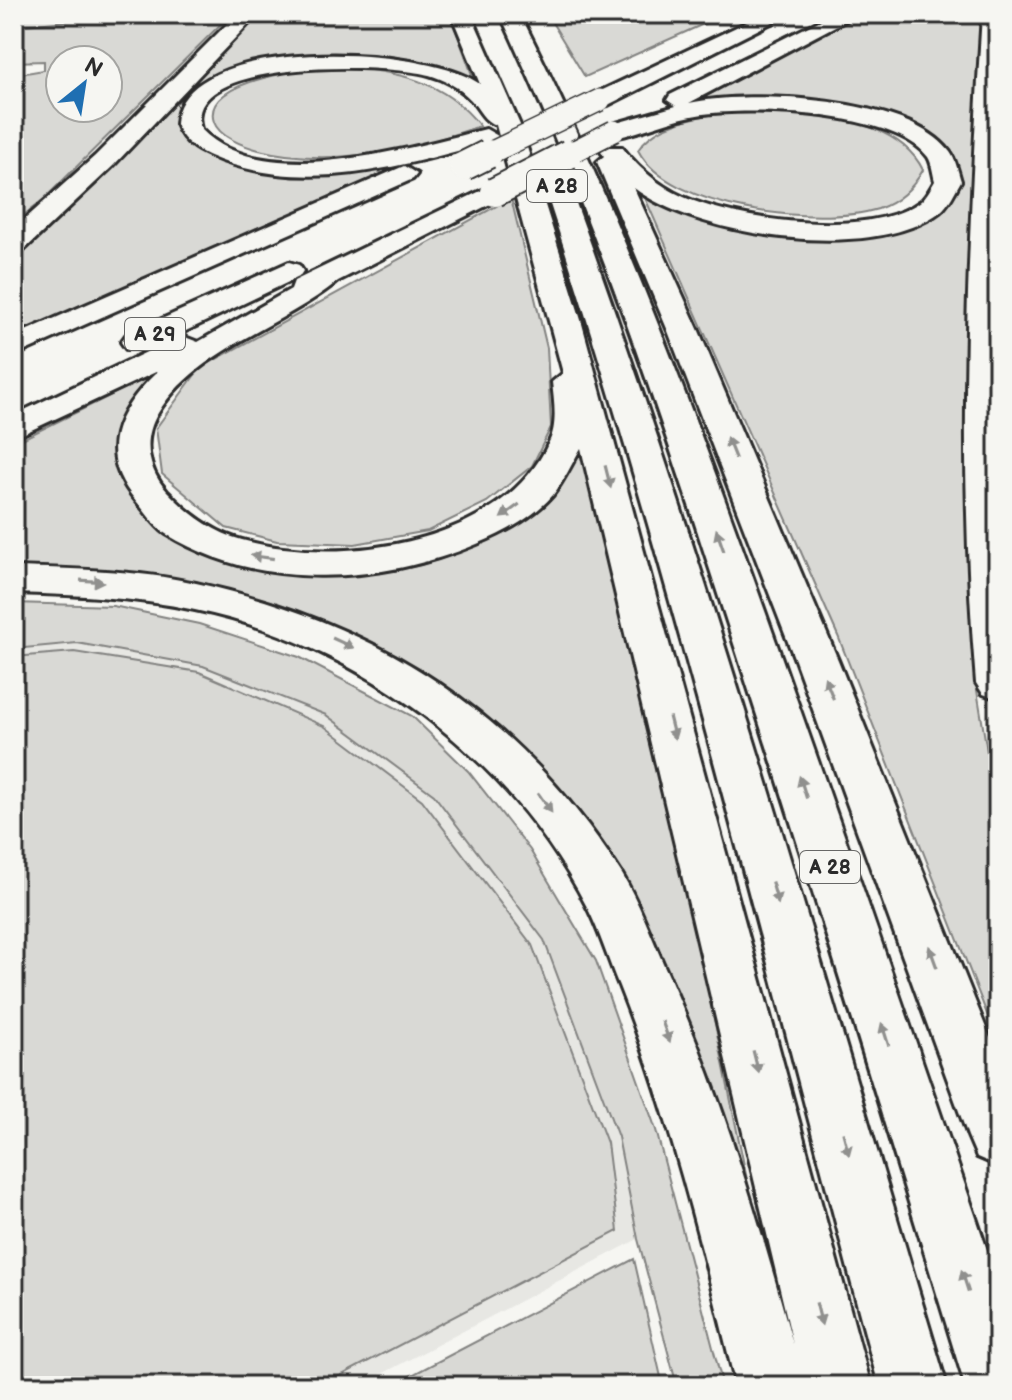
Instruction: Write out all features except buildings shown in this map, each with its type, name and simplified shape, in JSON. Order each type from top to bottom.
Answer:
[{"type":"highway","points":[[14,244],[82,183],[248,14]]},
{"type":"highway","points":[[461,14],[497,131],[566,320],[837,1386]]},
{"type":"highway","name":"A 28","points":[[486,14],[524,98],[571,222],[627,390],[803,990],[913,1386]]},
{"type":"highway","name":"A 28","points":[[510,14],[539,72],[603,222],[665,385],[787,737],[998,1382]]},
{"type":"highway","points":[[533,14],[547,40]]},
{"type":"highway","points":[[697,39],[705,30],[737,14]]},
{"type":"highway","points":[[14,428],[328,275],[493,182],[600,112],[697,39],[748,14]]},
{"type":"highway","name":"A 29","points":[[600,112],[779,14]]},
{"type":"highway","name":"A 29","points":[[14,374],[464,166],[600,112],[812,14]]},
{"type":"highway","points":[[600,112],[848,14]]},
{"type":"highway","points":[[992,14],[984,171],[980,416],[988,599],[998,683]]},
{"type":"highway","points":[[497,131],[493,114],[476,92],[445,74],[404,62],[367,59],[292,63],[240,75],[202,95],[192,105],[187,120],[192,134],[223,154],[269,164],[313,167],[399,160],[497,131],[600,112],[683,111],[764,102],[822,107],[905,131],[928,144],[943,159],[948,181],[936,202],[890,223],[836,231],[795,231],[735,223],[683,206],[657,193],[626,169],[614,152],[600,112]]},
{"type":"highway","points":[[600,112],[694,356],[912,898],[998,1136]]},
{"type":"highway","points":[[14,347],[497,131]]},
{"type":"highway","name":"A 29","points":[[14,401],[493,182]]},
{"type":"highway","points":[[328,275],[313,289],[210,344],[153,393],[138,417],[129,442],[134,471],[145,491],[184,530],[214,545],[247,555],[305,563],[348,563],[404,557],[453,543],[500,518],[535,493],[557,465],[568,440],[571,400],[557,332],[566,320]]},
{"type":"highway","points":[[14,580],[91,580],[174,591],[271,615],[335,639],[386,664],[475,728],[540,794],[605,892],[663,1023],[714,1168],[770,1386]]},
{"type":"shaded area","points":[[14,14],[142,14],[14,26]]},
{"type":"shaded area","points":[[142,14],[231,14],[124,120],[124,44],[44,44],[44,61],[14,62],[14,26]]},
{"type":"shaded area","points":[[257,14],[450,14],[475,83],[439,67],[403,58],[369,56],[300,64],[193,94],[182,105],[176,121],[181,136],[215,157],[373,169],[387,175],[14,339],[14,254]]},
{"type":"shaded area","points":[[547,14],[726,14],[585,77]]},
{"type":"shaded area","points":[[861,14],[984,14],[966,416],[976,684],[998,819],[998,1042],[838,636],[642,191],[813,235],[947,203],[958,178],[953,157],[935,140],[909,126],[846,107],[796,99],[756,98],[691,104]]},
{"type":"shaded area","points":[[341,66],[400,75],[418,81],[450,97],[480,126],[399,149],[343,157],[314,157],[286,155],[246,146],[226,136],[214,122],[214,107],[224,95],[241,85],[286,73]]},
{"type":"shaded area","points":[[44,70],[44,124],[120,124],[45,198],[14,223],[14,75]]},
{"type":"shaded area","points":[[737,112],[802,112],[854,122],[887,135],[914,155],[923,170],[904,194],[878,209],[820,216],[784,214],[712,200],[680,187],[655,170],[638,150],[650,136],[689,119]]},
{"type":"shaded area","points":[[511,198],[547,348],[551,427],[532,466],[487,502],[428,531],[355,544],[277,541],[226,528],[162,474],[156,428],[200,368]]},
{"type":"shaded area","points":[[168,367],[121,469],[129,492],[149,517],[335,571],[384,571],[418,565],[451,555],[483,540],[539,500],[582,447],[656,735],[754,1214],[529,762],[438,682],[345,630],[280,605],[181,581],[96,570],[14,570],[14,443]]},
{"type":"shaded area","points":[[14,603],[113,606],[199,624],[299,657],[412,716],[468,771],[530,850],[596,961],[656,1130],[723,1386],[677,1386],[638,1239],[618,1137],[544,940],[434,795],[326,715],[203,666],[77,643],[14,649]]},
{"type":"shaded area","points":[[77,643],[203,666],[326,715],[434,795],[544,940],[618,1137],[638,1239],[359,1386],[321,1386],[618,1231],[607,1143],[532,945],[422,800],[74,652],[14,657],[14,649]]},
{"type":"shaded area","points":[[74,652],[199,672],[324,726],[422,800],[532,945],[607,1143],[618,1231],[321,1386],[14,1386],[14,657]]},
{"type":"shaded area","points":[[634,1259],[663,1386],[391,1386]]}]
